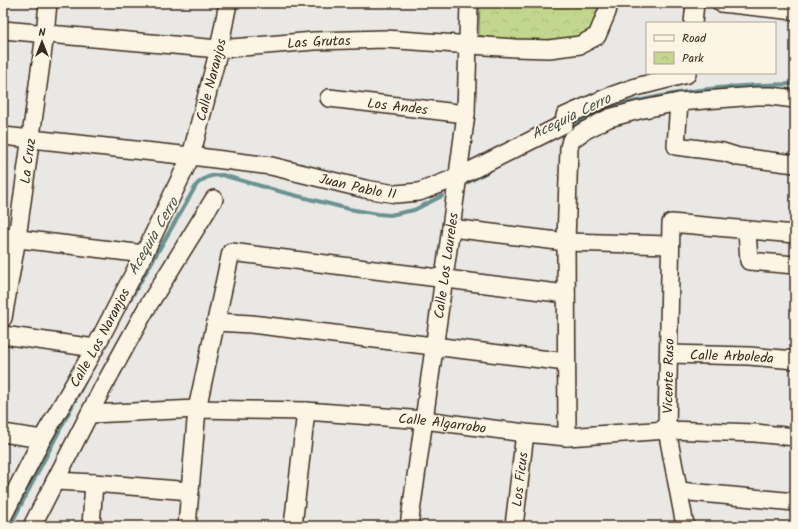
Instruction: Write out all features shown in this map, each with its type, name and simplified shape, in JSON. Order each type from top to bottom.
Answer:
[{"type":"street","name":"La Cruz","points":[[3,318],[10,237],[30,139],[48,3]]},
{"type":"street","name":"Calle Naranjos","points":[[191,156],[219,49],[228,3]]},
{"type":"street","name":"Calle Los Laureles","points":[[409,526],[466,114],[469,3]]},
{"type":"street","name":"Las Grutas","points":[[3,30],[219,49],[314,41],[385,39],[549,49],[580,45],[597,36],[609,3]]},
{"type":"street","points":[[693,22],[696,3]]},
{"type":"street","points":[[721,3],[779,6],[795,11]]},
{"type":"street","name":"Juan Pablo II","points":[[3,136],[271,166],[365,189],[396,194],[419,192],[457,186],[564,124],[565,116],[608,97],[636,87],[687,74]]},
{"type":"street","points":[[567,437],[566,242],[569,148],[571,140],[584,131],[609,118],[678,102],[756,96],[795,99]]},
{"type":"street","name":"Los Andes","points":[[329,98],[466,114]]},
{"type":"street","points":[[678,102],[676,146],[723,152],[738,157],[795,164]]},
{"type":"street","name":"Calle Los Naranjos","points":[[3,516],[42,439],[96,348],[144,254],[191,156]]},
{"type":"street","points":[[32,526],[102,389],[146,310],[214,199]]},
{"type":"street","name":"Vicente Ruso","points":[[686,526],[667,430],[671,223],[746,230]]},
{"type":"street","points":[[451,228],[566,242],[670,245]]},
{"type":"street","points":[[795,234],[746,230],[749,261],[795,265]]},
{"type":"street","points":[[10,237],[144,254]]},
{"type":"street","points":[[187,526],[197,409],[232,252],[566,294]]},
{"type":"street","points":[[216,322],[251,324],[566,362]]},
{"type":"street","points":[[3,335],[96,348]]},
{"type":"street","name":"Calle Arboleda","points":[[669,354],[749,356],[795,360]]},
{"type":"street","name":"Calle Algarrobo","points":[[90,414],[197,409],[306,411],[424,420],[567,437],[667,430],[755,433],[795,437]]},
{"type":"street","points":[[293,526],[306,411]]},
{"type":"street","points":[[3,433],[42,439]]},
{"type":"street","name":"Los Ficus","points":[[514,526],[525,433]]},
{"type":"street","points":[[55,481],[190,492]]},
{"type":"street","points":[[91,526],[94,483]]},
{"type":"street","points":[[678,491],[795,502]]},
{"type":"green space","points":[[480,3],[600,3],[591,34],[552,41],[502,40],[479,35]]},
{"type":"waterway","name":"Acequia Cerro","points":[[568,128],[604,110],[626,103],[661,96],[718,88],[795,84]]},
{"type":"waterway","name":"Acequia Cerro","points":[[461,186],[487,172]]},
{"type":"waterway","name":"Acequia Cerro","points":[[131,298],[197,184],[214,175],[222,175],[349,209],[378,214],[390,215],[414,210],[442,196]]},
{"type":"waterway","name":"Acequia Cerro","points":[[10,526],[85,381]]}]
